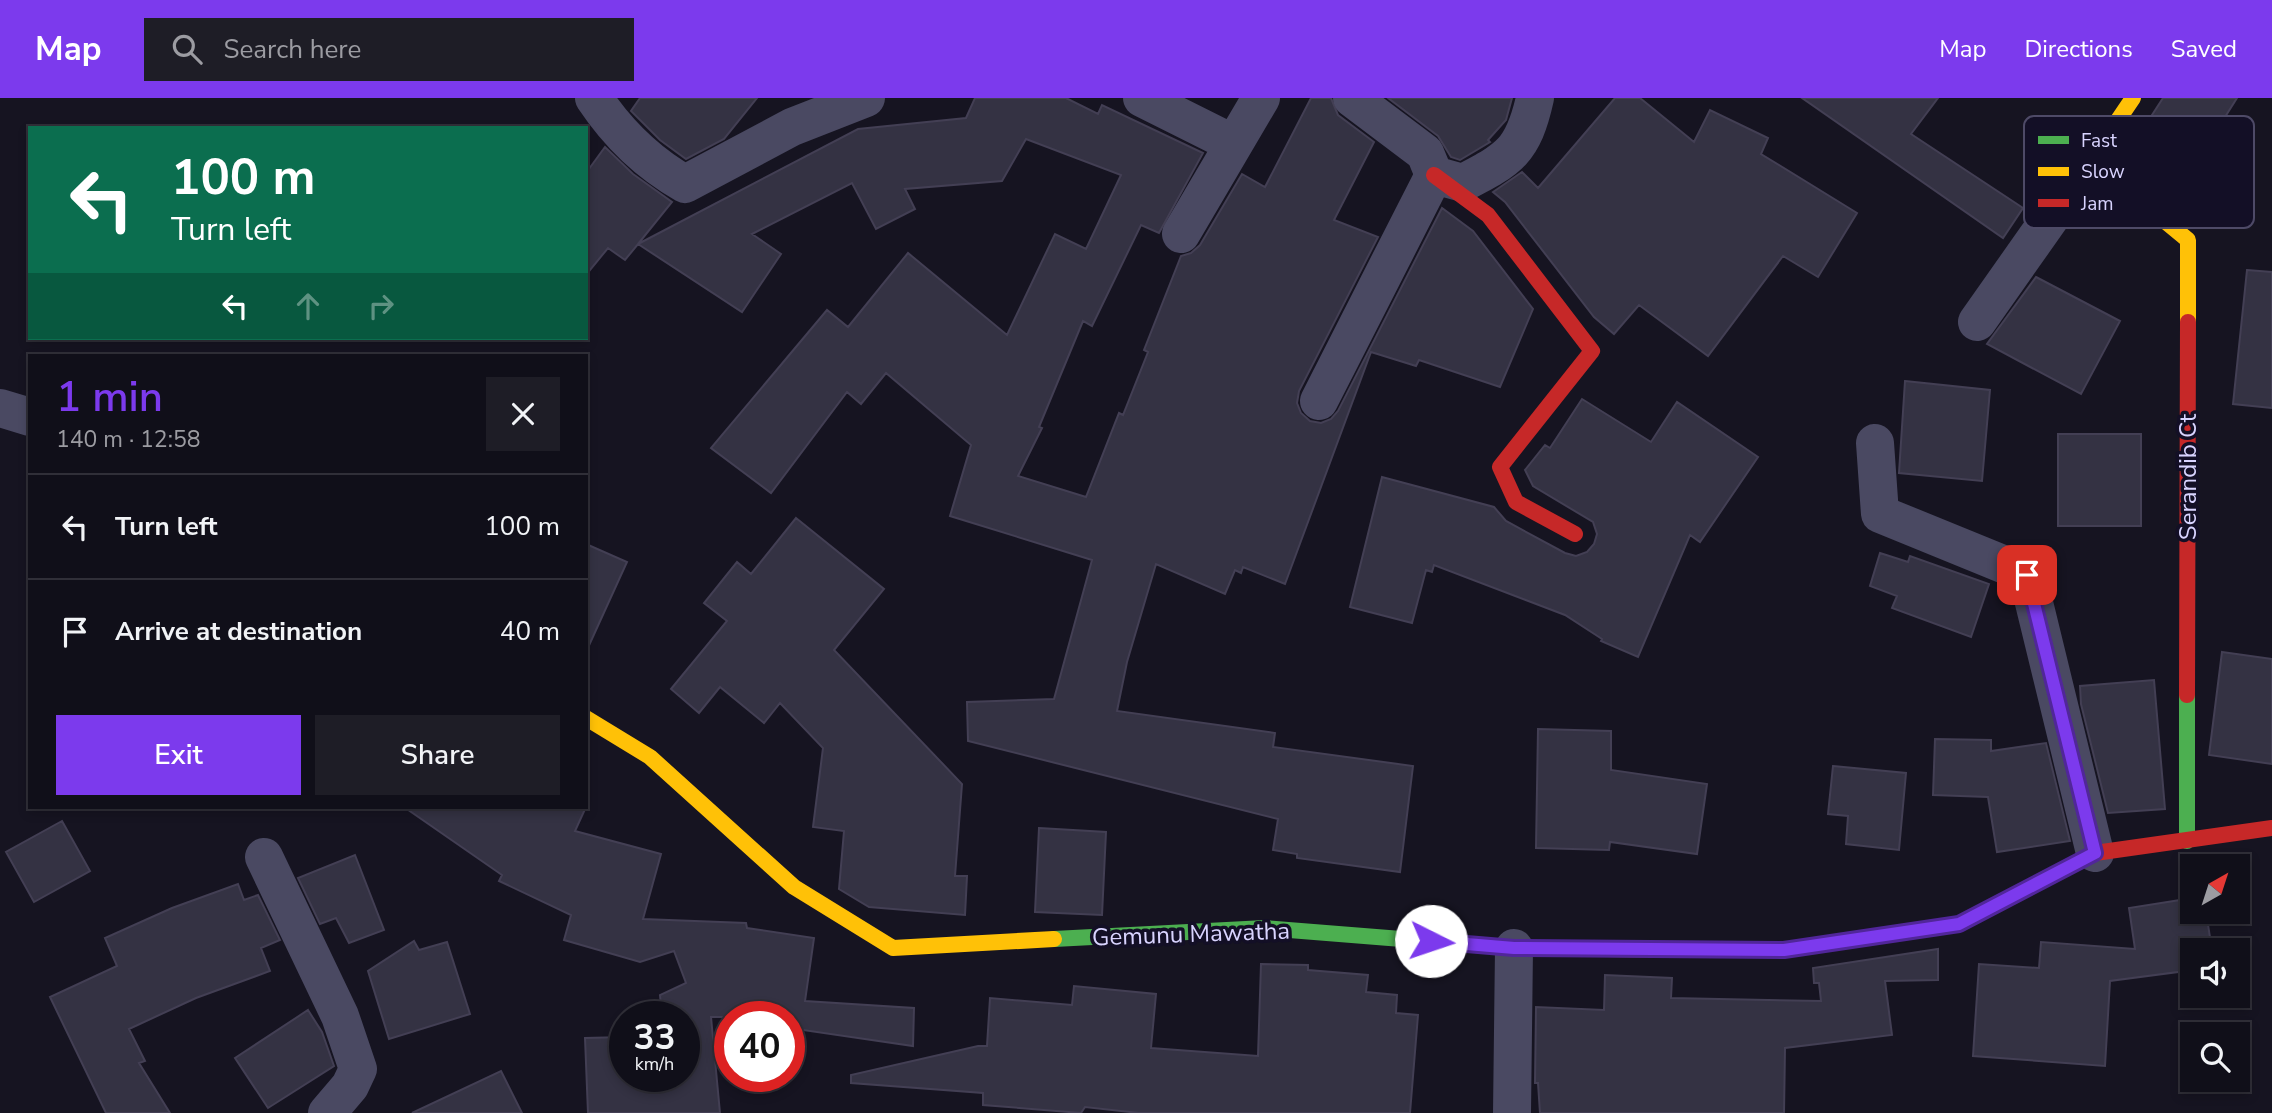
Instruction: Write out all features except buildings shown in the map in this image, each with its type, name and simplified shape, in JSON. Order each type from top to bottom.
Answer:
[{"type":"street","points":[[594,98],[608,119],[656,168],[685,184],[792,127],[866,98]]},
{"type":"street","points":[[1142,98],[1234,144]]},
{"type":"street","points":[[1181,234],[1261,98]]},
{"type":"street","points":[[1434,175],[1463,183],[1507,160],[1529,124],[1535,98]]},
{"type":"street","points":[[2121,116],[2133,98]]},
{"type":"street","points":[[1365,102],[1425,153],[1434,175],[1488,215],[1592,351],[1500,467],[1516,502],[1575,534]]},
{"type":"street","points":[[1319,401],[1434,175]]},
{"type":"street","points":[[1977,322],[2043,228]]},
{"type":"street","name":"Serandib Ct","points":[[2173,228],[2188,240],[2187,841]]},
{"type":"street","points":[[0,408],[28,416]]},
{"type":"street","points":[[1875,443],[1880,514],[2027,575],[2095,853]]},
{"type":"street","name":"Gemunu Mawatha","points":[[588,719],[650,757],[794,887],[893,948],[1265,928],[1514,948],[1784,950],[1959,924],[2095,853],[2272,828]]},
{"type":"street","points":[[264,857],[340,1016],[358,1069],[350,1086],[327,1113]]},
{"type":"street","points":[[1512,1113],[1514,948]]},
{"type":"traffic: fast","points":[[2187,695],[2187,841]]},
{"type":"traffic: fast","points":[[1054,939],[1265,928],[1514,948],[1607,949]]},
{"type":"traffic: slow","points":[[2121,116],[2133,98]]},
{"type":"traffic: slow","points":[[2173,228],[2188,240],[2188,322]]},
{"type":"traffic: slow","points":[[588,719],[650,757],[794,887],[893,948],[1054,939]]},
{"type":"traffic: slow","points":[[1607,949],[1784,950],[1904,932]]},
{"type":"traffic: jam","points":[[1434,175],[1488,215],[1592,351],[1500,467],[1516,502],[1575,534]]},
{"type":"traffic: jam","points":[[2187,695],[2188,322]]},
{"type":"traffic: jam","points":[[1904,932],[1959,924],[2095,853],[2272,828]]},
{"type":"route","points":[[1431,941],[1514,948],[1784,950],[1959,924],[2095,853],[2027,575]]}]
